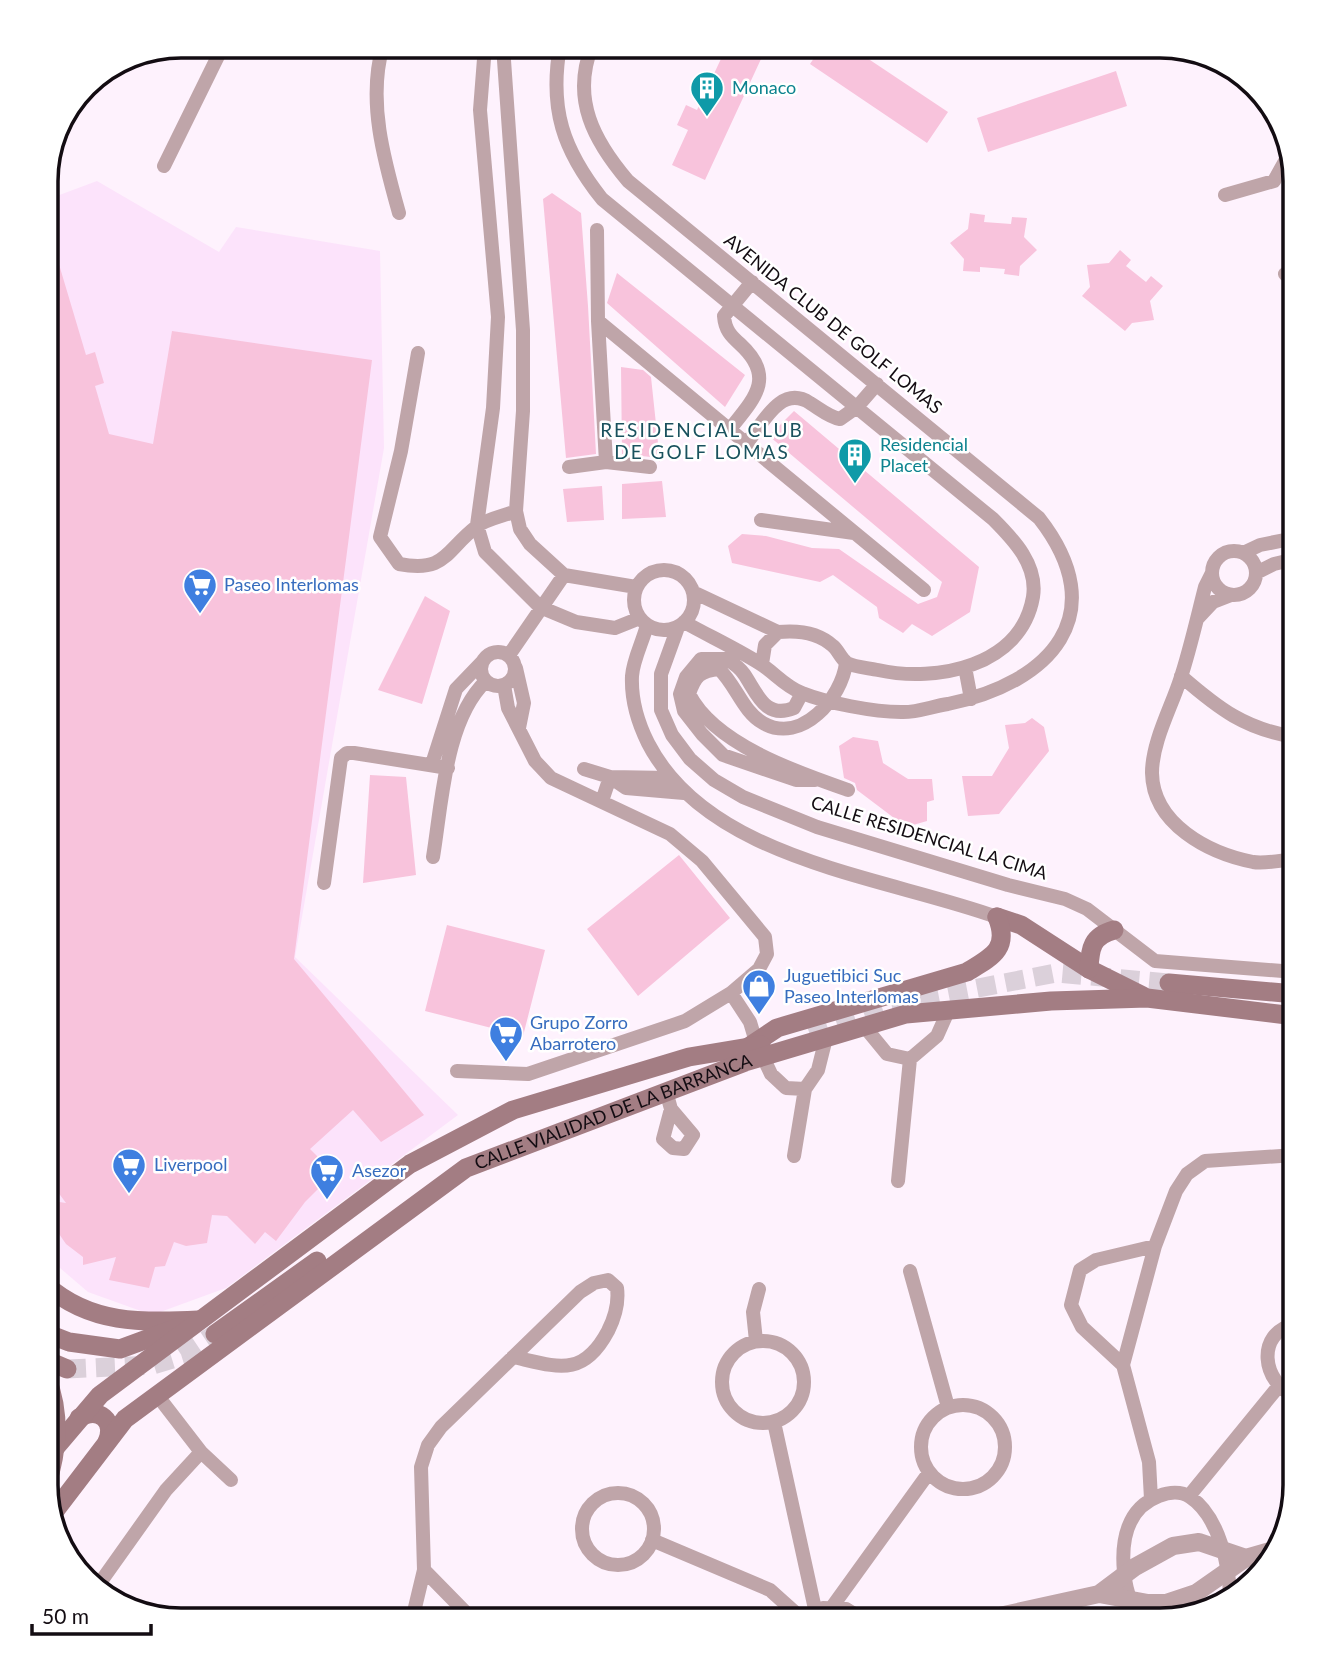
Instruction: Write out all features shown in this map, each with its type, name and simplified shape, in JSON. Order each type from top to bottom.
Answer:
[{"type":"main road","points":[[997,917],[1021,925],[1088,969],[1147,998]]},
{"type":"main road","points":[[754,1049],[777,1028],[967,972],[993,956],[1002,941],[1003,931],[997,917]]},
{"type":"main road","points":[[1088,969],[1093,943],[1098,936],[1114,930]]},
{"type":"main road","points":[[1169,982],[1283,993]]},
{"type":"main road","name":"CALLE VIALIDAD DE LA BARRANCA","points":[[58,1443],[100,1395],[410,1164],[513,1110],[690,1057],[754,1049],[864,1026],[906,1014],[1051,1001],[1147,998],[1283,1014]]},
{"type":"main road","name":"CALLE VIALIDAD DE LA BARRANCA","points":[[60,1505],[125,1419],[466,1168],[668,1100],[754,1049]]},
{"type":"main road","points":[[215,1334],[387,1211],[449,1181]]},
{"type":"main road","points":[[58,1296],[101,1317],[140,1324],[198,1320]]},
{"type":"main road","points":[[58,1338],[69,1342],[120,1349],[198,1320]]},
{"type":"main road","points":[[58,1365],[67,1369]]},
{"type":"main road","points":[[79,1418],[89,1412],[100,1413],[109,1421],[111,1432],[107,1442]]},
{"type":"street","points":[[164,166],[217,58]]},
{"type":"street","points":[[380,58],[377,103],[384,161],[399,213]]},
{"type":"street","points":[[484,58],[480,110],[498,317],[493,408],[477,525],[485,552],[540,607],[576,622],[615,628],[644,621]]},
{"type":"street","points":[[504,58],[523,330],[523,411],[516,511],[520,529],[530,544],[564,575],[636,587]]},
{"type":"street","points":[[559,58],[555,97],[560,126],[579,170],[602,199],[993,519],[1016,543],[1029,565],[1034,589],[1030,613],[1019,633],[1006,648],[965,667],[908,676],[846,663],[823,639],[810,633],[778,632],[693,592],[682,576],[670,570],[650,573],[636,587],[634,603],[644,621],[662,630],[681,624],[693,609],[693,592]]},
{"type":"street","name":"AVENIDA CLUB DE GOLF LOMAS","points":[[590,58],[584,96],[590,125],[603,152],[628,181],[1039,518],[1057,541],[1069,566],[1074,596],[1068,620],[1056,645],[1032,670],[1004,688],[971,699],[902,713],[802,693],[778,681],[762,664],[681,624]]},
{"type":"street","points":[[1225,195],[1274,181],[1282,166]]},
{"type":"street","points":[[597,230],[598,321],[606,462]]},
{"type":"street","points":[[730,429],[751,404],[760,382],[760,370],[754,357],[730,334],[725,326],[724,316],[752,282]]},
{"type":"street","points":[[598,321],[924,590]]},
{"type":"street","points":[[418,353],[401,451],[380,537],[399,564],[423,568],[452,553],[477,525],[516,511]]},
{"type":"street","points":[[747,443],[778,403],[787,398],[802,398],[832,418],[840,419],[857,407],[877,384]]},
{"type":"street","points":[[569,467],[606,462],[650,467]]},
{"type":"street","points":[[761,520],[855,533]]},
{"type":"street","points":[[1243,553],[1260,545],[1283,541]]},
{"type":"street","points":[[1197,620],[1213,602],[1244,593],[1253,585],[1256,573],[1252,561],[1243,553],[1232,551],[1222,555],[1214,563],[1205,587],[1181,677],[1157,748],[1152,772],[1156,792],[1167,816],[1183,833],[1213,848],[1254,862],[1283,860]]},
{"type":"street","points":[[1256,573],[1283,562]]},
{"type":"street","points":[[1212,573],[1214,583],[1222,592],[1231,595]]},
{"type":"street","points":[[482,662],[480,671],[486,681],[504,685],[512,680],[511,658],[540,607],[564,575]]},
{"type":"street","points":[[644,621],[632,675],[635,718],[669,778],[684,793],[715,818],[812,861],[997,917]]},
{"type":"street","name":"CALLE RESIDENCIAL LA CIMA","points":[[681,624],[661,674],[661,710],[673,735],[690,759],[714,780],[743,797],[817,827],[1008,885],[1065,899],[1087,909],[1155,961],[1283,971]]},
{"type":"street","points":[[762,664],[765,645],[778,632]]},
{"type":"street","points":[[433,857],[460,682],[489,654],[499,651],[511,658],[524,703],[519,728]]},
{"type":"street","points":[[802,693],[794,708],[785,712],[773,710],[761,703],[743,671],[727,659],[701,659],[686,677],[680,694],[684,711],[723,755],[796,780],[820,780]]},
{"type":"street","points":[[846,663],[842,683],[815,718],[787,728],[765,725],[751,713],[731,680],[719,670],[704,671],[694,679],[689,694],[696,708],[734,743],[848,790]]},
{"type":"street","points":[[965,667],[971,699]]},
{"type":"street","points":[[1181,677],[1220,711],[1258,730],[1283,735]]},
{"type":"street","points":[[432,764],[457,706],[486,681]]},
{"type":"street","points":[[457,1071],[528,1074],[685,1021],[732,993],[759,969],[766,954],[765,937],[702,861],[670,834],[551,778],[535,761],[508,708],[504,685]]},
{"type":"street","points":[[324,883],[341,758],[347,753],[354,753],[448,768]]},
{"type":"street","points":[[584,769],[610,778],[626,788],[684,793]]},
{"type":"street","points":[[610,778],[669,778]]},
{"type":"street","points":[[602,801],[610,778]]},
{"type":"street","points":[[732,993],[750,1023],[754,1049],[771,1074],[786,1088],[805,1089]]},
{"type":"street","points":[[898,1181],[910,1059],[937,1036],[949,1009]]},
{"type":"street","points":[[864,1026],[887,1054],[910,1059]]},
{"type":"street","points":[[794,1156],[805,1089],[818,1070],[817,1035]]},
{"type":"street","points":[[668,1100],[693,1135],[684,1149],[673,1148],[663,1139],[668,1100]]},
{"type":"street","points":[[1151,1499],[1149,1462],[1123,1365],[1155,1247],[1176,1191],[1187,1174],[1205,1161],[1283,1156]]},
{"type":"street","points":[[1123,1365],[1082,1327],[1071,1305],[1080,1270],[1096,1260],[1155,1247]]},
{"type":"street","points":[[910,1271],[948,1407]]},
{"type":"street","points":[[415,1608],[424,1570],[421,1467],[428,1445],[441,1427],[513,1357],[594,1283],[608,1280],[617,1288],[619,1300],[612,1322],[597,1351],[583,1362],[560,1367],[513,1357]]},
{"type":"street","points":[[756,1341],[753,1312],[759,1289]]},
{"type":"street","points":[[1283,1329],[1273,1338],[1266,1354],[1268,1372],[1278,1387],[1283,1390]]},
{"type":"street","points":[[756,1341],[772,1342],[786,1348],[797,1359],[803,1374],[804,1389],[799,1404],[788,1415],[774,1422],[758,1424],[741,1418],[729,1407],[722,1391],[722,1374],[728,1359],[740,1347],[756,1341]]},
{"type":"street","points":[[1189,1496],[1278,1387]]},
{"type":"street","points":[[157,1395],[201,1452],[231,1480]]},
{"type":"street","points":[[972,1404],[992,1414],[1004,1433],[1004,1457],[991,1478],[970,1489],[947,1488],[929,1474],[921,1456],[922,1436],[932,1419],[948,1407],[972,1404]]},
{"type":"street","points":[[774,1422],[815,1608]]},
{"type":"street","points":[[102,1580],[166,1490],[201,1452]]},
{"type":"street","points":[[832,1607],[929,1474]]},
{"type":"street","points":[[1136,1608],[1131,1600],[1124,1575],[1123,1555],[1129,1522],[1138,1509],[1151,1499],[1177,1492],[1189,1496],[1203,1509],[1221,1549],[1228,1588]]},
{"type":"street","points":[[610,1493],[629,1494],[645,1505],[653,1521],[652,1540],[642,1556],[625,1564],[607,1564],[591,1553],[586,1545],[582,1536],[583,1518],[593,1502],[610,1493]]},
{"type":"street","points":[[652,1540],[770,1590],[787,1608]]},
{"type":"street","points":[[1098,1594],[1173,1546],[1199,1542],[1246,1558]]},
{"type":"street","points":[[1035,1608],[1098,1594],[1166,1603],[1196,1593],[1246,1558],[1264,1553]]},
{"type":"street","points":[[424,1570],[461,1608]]},
{"type":"street","points":[[824,1608],[839,1608]]},
{"type":"shaded area","name":"Paseo Interlomas","points":[[97,181],[219,252],[236,227],[380,251],[384,448],[295,957],[458,1115],[226,1288],[152,1315],[88,1292],[58,1266],[58,196]]},
{"type":"building","name":"Monaco","points":[[721,58],[761,58],[705,180],[672,165],[688,130],[677,125],[686,105],[697,110]]},
{"type":"building","points":[[814,58],[867,58],[948,112],[927,143],[810,64]]},
{"type":"building","points":[[1116,71],[1127,106],[988,152],[977,118]]},
{"type":"building","points":[[552,193],[581,213],[596,454],[566,458],[543,199]]},
{"type":"building","points":[[970,213],[985,215],[984,222],[1011,224],[1012,217],[1027,218],[1024,237],[1037,250],[1020,266],[1019,276],[1004,274],[1005,269],[980,267],[980,272],[963,271],[964,259],[950,243],[968,229]]},
{"type":"building","points":[[1120,250],[1131,260],[1126,266],[1146,282],[1151,276],[1163,286],[1150,301],[1154,320],[1132,323],[1125,331],[1082,296],[1090,287],[1087,265],[1109,263]]},
{"type":"building","name":"Paseo Interlomas","points":[[58,261],[86,355],[95,352],[104,383],[95,386],[109,434],[153,444],[172,331],[372,360],[294,959],[424,1115],[381,1142],[353,1110],[310,1149],[334,1173],[305,1202],[276,1241],[265,1232],[255,1244],[227,1216],[212,1215],[207,1243],[186,1246],[174,1242],[165,1266],[155,1267],[149,1288],[109,1280],[116,1257],[83,1265],[83,1257],[66,1244],[58,1232],[58,1202],[66,1203],[58,1192]]},
{"type":"building","points":[[617,273],[745,375],[725,407],[607,303]]},
{"type":"building","points":[[621,367],[643,370],[651,377],[660,462],[651,457],[622,454]]},
{"type":"building","name":"Residencial Placet","points":[[794,411],[979,567],[970,612],[932,636],[912,624],[903,633],[879,618],[877,607],[833,575],[820,582],[732,563],[728,546],[742,534],[766,536],[812,548],[839,549],[918,604],[937,597],[942,582],[769,436]]},
{"type":"building","points":[[662,481],[666,517],[622,519],[622,484]]},
{"type":"building","points":[[602,486],[604,520],[567,522],[563,489]]},
{"type":"building","points":[[425,596],[450,611],[422,704],[378,690]]},
{"type":"building","points":[[1032,718],[1044,727],[1049,751],[999,814],[968,816],[962,776],[992,776],[1009,748],[1005,725],[1025,723]]},
{"type":"building","points":[[853,737],[878,741],[883,763],[908,779],[932,779],[934,800],[927,802],[927,821],[906,827],[857,790],[855,783],[844,778],[839,746]]},
{"type":"building","points":[[370,775],[406,777],[416,875],[363,883]]},
{"type":"building","points":[[679,855],[730,918],[638,996],[587,929]]},
{"type":"building","points":[[447,925],[545,950],[523,1036],[425,1011]]},
{"type":"tunnel","points":[[809,1032],[885,1006],[1056,973],[1169,983]]},
{"type":"tunnel","points":[[67,1369],[153,1365],[182,1356],[215,1334]]},
{"type":"place","name":"Monaco","points":[[707,118]]},
{"type":"place","name":"Residencial Placet","points":[[855,485]]},
{"type":"place","name":"Paseo Interlomas","points":[[200,615]]},
{"type":"place","name":"Juguetibici Suc Paseo Interlomas","points":[[759,1016]]},
{"type":"place","name":"Grupo Zorro Abarrotero","points":[[506,1063]]},
{"type":"place","name":"Liverpool","points":[[129,1195]]},
{"type":"place","name":"Asezor","points":[[327,1201]]},
{"type":"district","name":"RESIDENCIAL CLUB DE GOLF LOMAS","points":[[702,441]]}]
